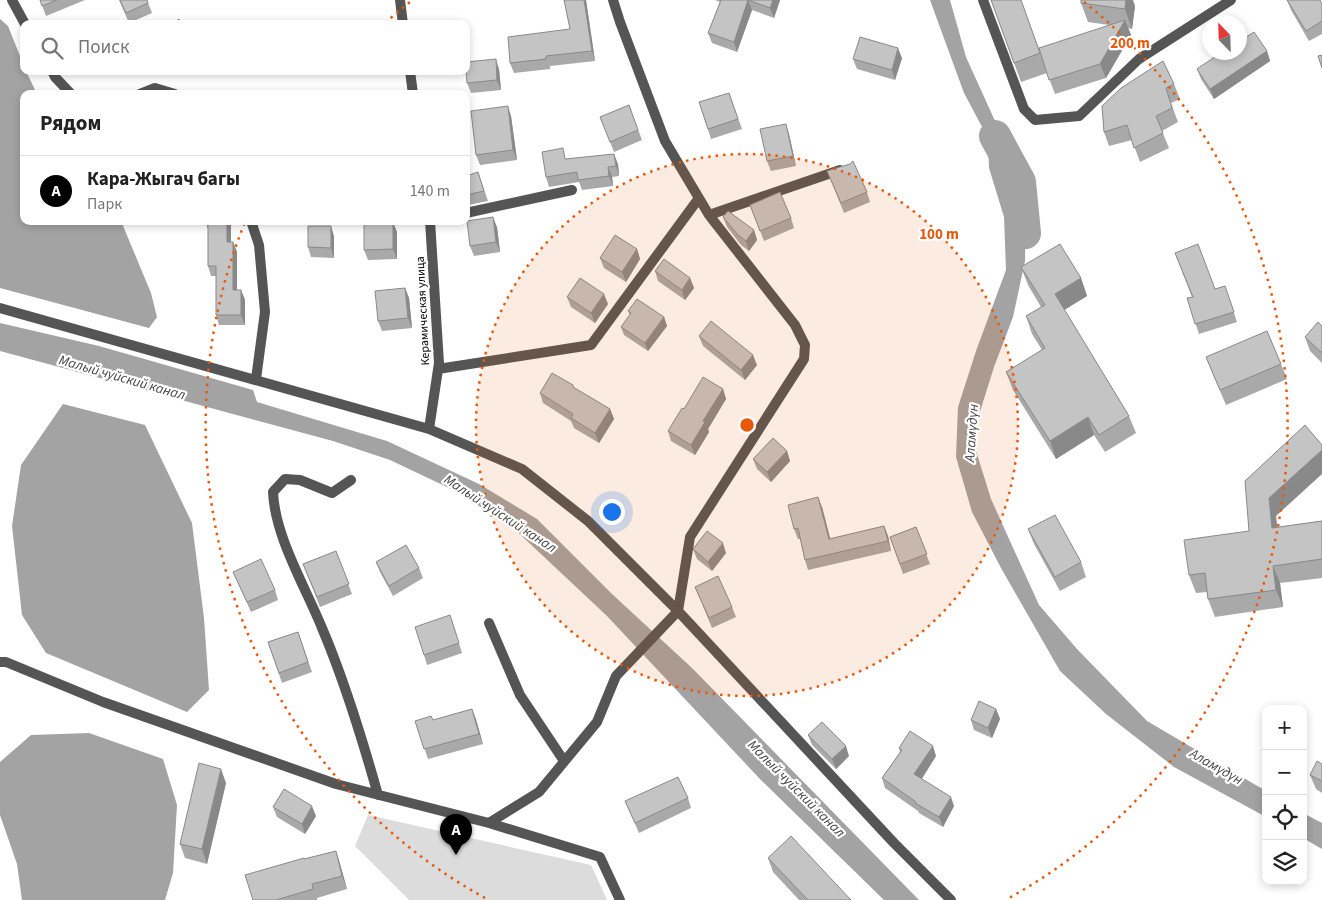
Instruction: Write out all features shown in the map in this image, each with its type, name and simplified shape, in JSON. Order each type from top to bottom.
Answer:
[{"type":"street","points":[[12,0],[23,20]]},
{"type":"street","points":[[400,0],[402,20]]},
{"type":"street","points":[[489,823],[539,792],[597,722],[616,676],[678,611],[690,537],[804,359],[804,345],[795,326],[708,215],[665,141],[613,0]]},
{"type":"street","points":[[983,0],[1024,109],[1035,120],[1079,116],[1139,59],[1231,0]]},
{"type":"street","points":[[55,75],[67,90]]},
{"type":"street","points":[[411,75],[412,90]]},
{"type":"street","points":[[708,215],[851,167]]},
{"type":"street","points":[[470,212],[572,190]]},
{"type":"street","points":[[438,369],[591,345],[699,198]]},
{"type":"street","points":[[252,225],[259,245],[265,312],[256,380]]},
{"type":"street","name":"Керамическая улица","points":[[429,429],[439,354],[430,225]]},
{"type":"street","points":[[0,308],[429,429],[522,469],[588,521],[678,611],[887,836],[950,900]]},
{"type":"street","points":[[351,480],[332,493],[300,480],[285,479],[273,492],[274,508],[291,557],[322,628],[357,724],[378,795]]},
{"type":"street","points":[[489,623],[520,695],[564,761]]},
{"type":"street","points":[[0,662],[6,662],[103,702],[336,784],[489,823],[600,857],[620,900]]},
{"type":"shaded area","points":[[368,815],[591,865],[607,900],[409,900],[355,846]]},
{"type":"water","points":[[930,0],[950,0],[966,57],[1005,143],[1026,207],[1025,261],[1013,317],[994,367],[977,421],[977,454],[991,499],[1039,605],[1077,649],[1147,721],[1262,789],[1262,815],[1174,767],[1106,714],[1060,671],[1001,568],[972,512],[956,457],[958,407],[976,351],[1006,270],[1004,217],[989,168],[988,138],[964,93]]},
{"type":"water","points":[[0,19],[8,26],[20,56],[20,75],[28,75],[35,90],[20,90],[20,225],[123,225],[151,293],[157,317],[149,328],[0,288]]},
{"type":"water","name":"Малый чуйский канал","points":[[0,323],[99,346],[253,390],[257,402],[387,441],[479,484],[537,519],[612,594],[692,668],[919,900],[884,900],[759,778],[607,616],[509,524],[449,488],[390,460],[333,441],[0,351]]},
{"type":"water","points":[[63,404],[145,425],[192,523],[204,618],[209,690],[187,712],[46,653],[22,615],[12,526],[21,465]]},
{"type":"water","points":[[89,733],[163,759],[177,805],[173,873],[165,900],[22,900],[17,864],[0,815],[0,762],[31,735]]},
{"type":"water","points":[[1307,815],[1322,823],[1322,849],[1307,840]]},
{"type":"building","points":[[40,0],[57,0],[42,6]]},
{"type":"building","points":[[120,0],[147,0],[148,3],[126,13]]},
{"type":"building","points":[[564,0],[584,0],[592,51],[546,56],[546,59],[510,63],[508,37],[570,29]]},
{"type":"building","points":[[721,0],[748,0],[734,42],[708,33]]},
{"type":"building","points":[[748,0],[773,0],[770,8]]},
{"type":"building","points":[[991,0],[1021,0],[1040,53],[1014,63]]},
{"type":"building","points":[[1081,0],[1126,0],[1125,9],[1081,3]]},
{"type":"building","points":[[1287,0],[1320,0],[1322,4],[1322,21],[1306,31]]},
{"type":"building","points":[[1125,20],[1100,64],[1049,80],[1039,48]]},
{"type":"building","points":[[1254,32],[1267,51],[1210,89],[1197,69],[1210,60],[1247,60],[1247,36]]},
{"type":"building","points":[[860,37],[898,48],[892,70],[853,59]]},
{"type":"building","points":[[1322,55],[1322,68],[1318,56]]},
{"type":"building","points":[[496,59],[497,80],[467,83],[466,75],[470,75],[470,62]]},
{"type":"building","points":[[1163,61],[1174,84],[1166,88],[1172,108],[1156,116],[1163,133],[1134,148],[1127,125],[1104,132],[1102,106],[1121,88]]},
{"type":"building","points":[[729,93],[738,119],[708,129],[699,102]]},
{"type":"building","points":[[629,105],[638,130],[610,142],[600,117]]},
{"type":"building","points":[[508,106],[513,150],[476,155],[471,111]]},
{"type":"building","points":[[786,124],[793,156],[767,161],[760,129]]},
{"type":"building","points":[[563,148],[565,159],[614,154],[616,166],[608,167],[609,176],[578,180],[577,172],[546,177],[542,152]]},
{"type":"building","points":[[853,161],[867,192],[841,203],[827,171],[850,164]]},
{"type":"building","points":[[478,172],[484,191],[470,194],[470,175]]},
{"type":"building","points":[[780,192],[791,218],[760,231],[750,205]]},
{"type":"building","points":[[728,211],[754,230],[746,241],[738,235],[723,217]]},
{"type":"building","points":[[493,217],[496,242],[470,246],[467,225],[470,225],[470,221]]},
{"type":"building","points":[[208,225],[227,225],[227,242],[233,242],[233,290],[241,290],[241,315],[216,315],[216,266],[208,266]]},
{"type":"building","points":[[364,225],[393,225],[393,249],[364,250]]},
{"type":"building","points":[[308,226],[331,226],[331,248],[308,247]]},
{"type":"building","points":[[615,235],[637,249],[622,272],[600,258]]},
{"type":"building","points":[[1060,244],[1081,278],[1055,294],[1129,416],[1099,435],[1088,417],[1050,441],[1006,372],[1045,348],[1026,316],[1045,305],[1021,267]]},
{"type":"building","points":[[1198,244],[1215,289],[1225,286],[1234,312],[1195,324],[1187,298],[1193,297],[1175,253]]},
{"type":"building","points":[[664,259],[690,278],[682,290],[655,271]]},
{"type":"building","points":[[580,278],[604,294],[591,313],[567,297]]},
{"type":"building","points":[[405,288],[408,318],[378,321],[375,291]]},
{"type":"building","points":[[637,299],[664,317],[645,343],[621,327],[631,313],[628,311]]},
{"type":"building","points":[[711,321],[753,355],[741,370],[699,336]]},
{"type":"building","points":[[1318,322],[1322,326],[1322,353],[1305,337]]},
{"type":"building","points":[[1267,331],[1281,364],[1220,390],[1206,357]]},
{"type":"building","points":[[552,373],[610,409],[595,433],[571,418],[573,414],[540,393]]},
{"type":"building","points":[[703,377],[723,389],[691,445],[668,431]]},
{"type":"building","points":[[1305,425],[1322,445],[1322,450],[1269,498],[1272,528],[1322,521],[1322,559],[1273,566],[1276,590],[1208,599],[1205,573],[1189,575],[1184,540],[1249,531],[1245,481]]},
{"type":"building","points":[[773,438],[787,451],[767,472],[753,459]]},
{"type":"building","points":[[818,497],[829,539],[884,526],[888,541],[805,560],[798,528],[794,529],[788,505]]},
{"type":"building","points":[[1055,515],[1081,562],[1055,577],[1028,529]]},
{"type":"building","points":[[916,527],[927,554],[900,564],[890,537]]},
{"type":"building","points":[[707,531],[723,543],[708,562],[693,549]]},
{"type":"building","points":[[406,545],[419,568],[389,586],[376,562]]},
{"type":"building","points":[[336,551],[349,584],[317,597],[303,564]]},
{"type":"building","points":[[261,559],[275,590],[247,602],[233,572]]},
{"type":"building","points":[[718,576],[732,607],[709,618],[695,587]]},
{"type":"building","points":[[450,615],[459,643],[424,655],[415,627]]},
{"type":"building","points":[[298,632],[308,662],[279,673],[268,642]]},
{"type":"building","points":[[979,701],[996,709],[988,728],[971,720]]},
{"type":"building","points":[[472,709],[479,734],[424,749],[415,721],[431,716],[433,720]]},
{"type":"building","points":[[822,722],[846,746],[832,759],[808,735]]},
{"type":"building","points":[[910,731],[933,746],[914,774],[951,797],[939,817],[915,803],[882,778],[902,750],[899,748]]},
{"type":"building","points":[[1317,761],[1322,764],[1322,781],[1310,775]]},
{"type":"building","points":[[199,763],[221,769],[202,849],[180,844]]},
{"type":"building","points":[[678,777],[688,798],[635,823],[625,801]]},
{"type":"building","points":[[284,789],[312,806],[302,824],[273,807]]},
{"type":"building","points":[[791,836],[851,900],[808,900],[768,858]]},
{"type":"building","points":[[336,851],[342,876],[312,884],[313,889],[276,900],[253,900],[245,875]]},
{"type":"waterway","name":"Аламүдүн","points":[[995,136],[1020,182],[1025,233]]},
{"type":"place","name":"Кара-Жыгач багы","points":[[456,855]]}]
